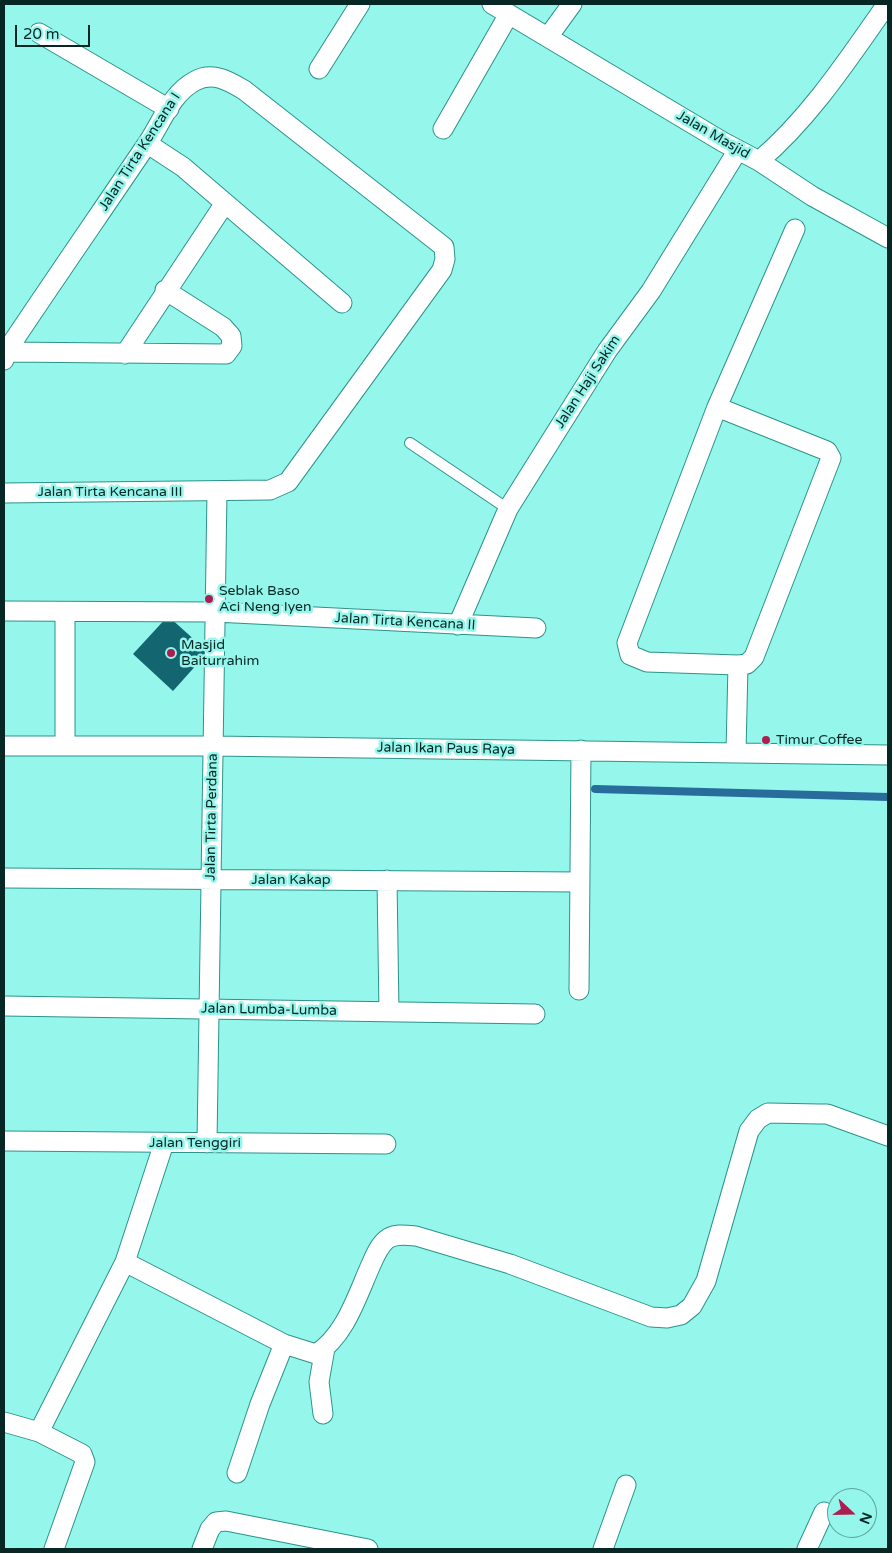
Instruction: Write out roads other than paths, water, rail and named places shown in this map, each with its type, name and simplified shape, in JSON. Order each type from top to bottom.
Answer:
[{"type":"street","points":[[319,69],[360,4]]},
{"type":"street","name":"Jalan Masjid","points":[[492,4],[759,161],[778,145],[799,122],[887,4]]},
{"type":"street","points":[[548,37],[572,4]]},
{"type":"street","points":[[443,129],[509,14]]},
{"type":"street","points":[[39,33],[169,109]]},
{"type":"street","name":"Jalan Tirta Kencana I","points":[[5,356],[148,144],[181,90],[196,80],[211,77],[222,78],[234,84],[444,247]]},
{"type":"street","points":[[148,144],[183,167],[342,302]]},
{"type":"street","name":"Jalan Haji Sakim","points":[[458,624],[508,509],[607,351],[651,291],[738,150]]},
{"type":"street","points":[[759,161],[812,196],[888,238]]},
{"type":"street","points":[[125,354],[165,290],[225,203]]},
{"type":"street","points":[[717,407],[828,451],[831,458],[754,657],[747,664],[738,665],[647,662],[630,656],[627,643],[717,407],[795,229]]},
{"type":"street","name":"Jalan Tirta Kencana III","points":[[4,493],[270,490],[288,482],[442,270],[445,258],[444,247]]},
{"type":"street","points":[[5,356],[226,354],[232,346],[231,336],[223,327],[165,290]]},
{"type":"street","name":"Jalan Tirta Perdana","points":[[208,1143],[210,880],[217,492]]},
{"type":"street","name":"Jalan Tirta Kencana II","points":[[4,610],[215,612],[536,628]]},
{"type":"street","points":[[65,612],[65,745]]},
{"type":"street","points":[[736,752],[738,665]]},
{"type":"street","name":"Jalan Ikan Paus Raya","points":[[4,746],[213,746],[888,755]]},
{"type":"street","points":[[579,990],[580,750]]},
{"type":"street","name":"Jalan Kakap","points":[[4,878],[578,882]]},
{"type":"street","points":[[387,880],[390,1012]]},
{"type":"street","name":"Jalan Lumba-Lumba","points":[[4,1006],[535,1014]]},
{"type":"street","points":[[125,1262],[284,1344],[316,1354],[333,1340],[348,1315],[377,1252],[386,1240],[400,1235],[416,1236],[510,1264],[651,1317],[667,1318],[681,1316],[692,1306],[706,1281],[749,1131],[758,1118],[768,1113],[827,1114],[888,1136]]},
{"type":"street","name":"Jalan Tenggiri","points":[[4,1141],[386,1144]]},
{"type":"street","points":[[38,1432],[125,1262],[164,1143]]},
{"type":"street","points":[[237,1473],[260,1404],[284,1344]]},
{"type":"street","points":[[323,1414],[319,1382],[325,1348]]},
{"type":"street","points":[[4,1422],[38,1432],[82,1454],[85,1462],[54,1549]]},
{"type":"street","points":[[603,1549],[626,1486]]},
{"type":"street","points":[[807,1549],[824,1512]]},
{"type":"street","points":[[202,1549],[210,1529],[216,1522],[226,1520],[330,1546],[368,1549]]},
{"type":"lane","points":[[410,443],[508,509]]},
{"type":"waterway","points":[[595,789],[888,797]]},
{"type":"place","name":"Seblak Baso Aci Neng Iyen","points":[[209,599]]},
{"type":"place","name":"Masjid Baiturrahim","points":[[171,653]]},
{"type":"place","name":"Timur Coffee","points":[[766,740]]}]
